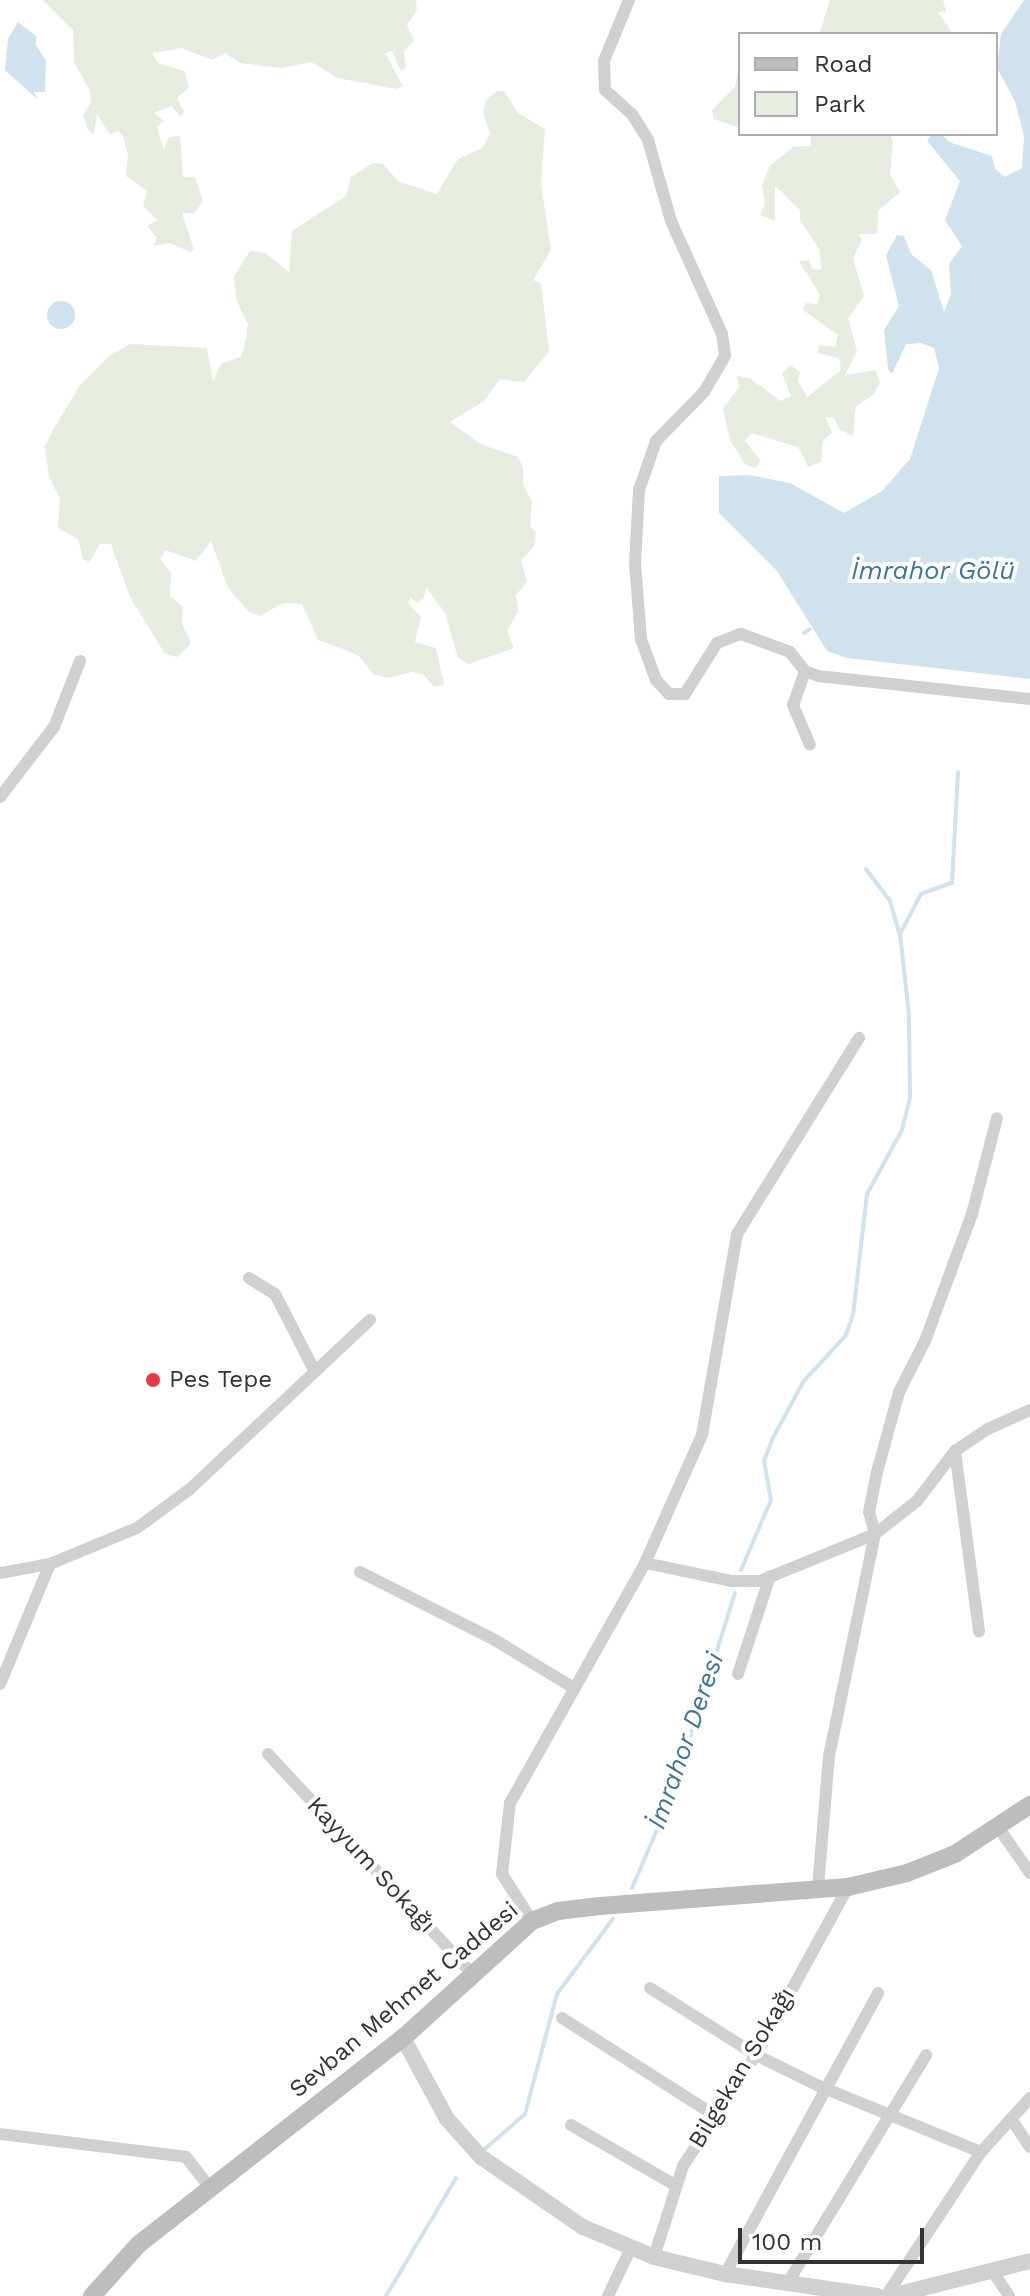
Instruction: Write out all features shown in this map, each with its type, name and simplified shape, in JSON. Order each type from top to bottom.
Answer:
[{"type":"main road","name":"Sevban Mehmet Caddesi","points":[[92,2296],[139,2244],[403,2038],[532,1921],[558,1911],[818,1887],[848,1887],[907,1873],[955,1854],[1030,1805]]},
{"type":"street","points":[[629,0],[604,61],[605,90],[632,114],[648,140],[671,221],[722,334],[725,356],[720,372],[668,427],[646,462],[637,512],[641,639],[656,680],[676,696],[692,688],[717,643],[727,636],[764,640],[790,652],[805,671],[1030,699]]},
{"type":"street","points":[[0,797],[54,727],[80,661]]},
{"type":"street","points":[[805,671],[793,705],[810,745]]},
{"type":"street","points":[[532,1921],[502,1874],[502,1841],[510,1803],[645,1563],[702,1435],[737,1234],[859,1038]]},
{"type":"street","points":[[818,1887],[829,1756],[875,1534],[871,1499],[899,1392],[925,1341],[972,1214],[997,1118]]},
{"type":"street","points":[[249,1278],[275,1294],[313,1368]]},
{"type":"street","points":[[0,1573],[50,1564],[137,1528],[190,1489],[313,1368],[370,1320]]},
{"type":"street","points":[[645,1563],[731,1581],[770,1576],[875,1534],[917,1501],[955,1451],[988,1429],[1030,1410]]},
{"type":"street","points":[[955,1451],[979,1631]]},
{"type":"street","points":[[0,1684],[50,1564]]},
{"type":"street","points":[[360,1572],[495,1640],[574,1688]]},
{"type":"street","points":[[738,1674],[770,1576]]},
{"type":"street","name":"Kayyum Sokağı","points":[[268,1754],[474,1976]]},
{"type":"street","points":[[998,1827],[1030,1873]]},
{"type":"street","name":"Bilgekan Sokağı","points":[[654,2257],[675,2185],[756,2055],[848,1887]]},
{"type":"street","points":[[650,1988],[756,2055],[829,2090],[981,2152]]},
{"type":"street","points":[[725,2274],[829,2090],[878,1993]]},
{"type":"street","points":[[562,2018],[716,2116]]},
{"type":"street","points":[[403,2038],[447,2119],[481,2157],[583,2227],[654,2257],[725,2274],[877,2296]]},
{"type":"street","points":[[787,2284],[926,2055]]},
{"type":"street","points":[[888,2296],[981,2152],[1030,2098]]},
{"type":"street","points":[[1011,2119],[1030,2147]]},
{"type":"street","points":[[571,2125],[675,2185]]},
{"type":"street","points":[[0,2134],[186,2157],[211,2189]]},
{"type":"street","points":[[608,2296],[632,2246]]},
{"type":"street","points":[[888,2296],[1030,2261]]},
{"type":"street","points":[[993,2272],[1009,2296]]},
{"type":"green space","points":[[43,0],[416,0],[417,10],[407,25],[414,41],[404,51],[406,68],[401,71],[392,51],[385,53],[403,86],[397,89],[337,78],[312,62],[282,68],[240,63],[225,53],[212,60],[182,48],[152,53],[158,63],[184,71],[189,87],[177,98],[184,112],[181,117],[171,106],[154,113],[164,121],[157,127],[164,150],[169,137],[180,136],[183,177],[195,177],[203,201],[194,213],[182,213],[194,249],[190,252],[170,243],[153,246],[157,238],[147,226],[157,220],[143,206],[147,191],[126,176],[128,155],[123,136],[118,131],[110,135],[97,114],[94,134],[88,130],[83,115],[91,103],[90,91],[74,62],[73,30]]},
{"type":"green space","points":[[830,0],[943,0],[946,11],[938,12],[952,32],[820,32]]},
{"type":"green space","points":[[738,70],[738,127],[714,119],[712,110],[735,87]]},
{"type":"green space","points":[[497,91],[504,91],[518,113],[545,129],[541,184],[551,250],[533,280],[541,283],[549,351],[524,382],[500,379],[484,401],[450,422],[481,444],[518,457],[523,467],[523,485],[532,501],[530,526],[536,533],[534,547],[521,560],[527,582],[516,595],[518,611],[507,631],[514,648],[469,664],[458,658],[445,613],[426,587],[424,598],[418,603],[410,598],[409,604],[421,617],[415,642],[436,648],[444,684],[434,687],[423,674],[412,672],[387,678],[373,674],[358,655],[318,640],[302,604],[283,603],[260,616],[248,611],[228,588],[211,541],[196,561],[165,550],[160,559],[171,573],[170,596],[183,607],[182,624],[191,643],[178,657],[165,654],[130,597],[111,544],[100,544],[89,562],[83,559],[78,539],[58,528],[60,499],[49,477],[45,447],[53,430],[80,385],[109,356],[130,344],[207,348],[213,382],[221,364],[240,357],[244,349],[248,324],[237,302],[234,276],[250,251],[265,253],[289,272],[292,231],[346,196],[351,177],[373,163],[383,164],[398,181],[437,194],[458,159],[482,148],[490,134],[483,112],[486,100]]},
{"type":"green space","points":[[811,136],[890,136],[893,141],[890,175],[900,192],[878,211],[877,234],[859,234],[862,240],[853,258],[864,296],[848,318],[857,351],[845,375],[876,370],[880,383],[872,396],[856,406],[853,436],[839,429],[834,418],[825,417],[832,432],[823,441],[821,462],[808,467],[798,447],[751,433],[745,441],[761,461],[755,468],[745,464],[730,440],[723,409],[739,387],[737,376],[749,378],[781,401],[791,396],[782,374],[790,365],[800,372],[798,381],[807,397],[841,370],[839,358],[818,353],[819,345],[835,347],[838,335],[803,310],[806,303],[817,304],[820,295],[799,261],[809,260],[812,269],[822,270],[819,249],[800,220],[800,210],[775,186],[775,221],[760,215],[765,204],[762,185],[770,166],[793,147],[811,146]]},
{"type":"water","name":"İmrahor Gölü","points":[[1024,0],[1030,0],[1030,679],[847,658],[827,651],[777,571],[719,513],[719,476],[748,475],[790,483],[844,513],[882,491],[910,459],[939,368],[934,348],[921,343],[906,344],[892,374],[888,369],[884,330],[899,306],[886,255],[897,235],[904,236],[911,254],[931,270],[944,312],[951,294],[949,264],[962,246],[945,220],[960,181],[927,141],[931,136],[944,136],[949,142],[992,156],[995,169],[1005,177],[1022,168],[1024,136],[1015,101],[998,70],[1001,34]]},
{"type":"water","points":[[18,22],[36,36],[36,45],[46,61],[45,92],[34,92],[38,100],[5,70],[8,39]]},
{"type":"water","points":[[61,301],[71,305],[75,315],[71,325],[61,329],[51,325],[47,315],[51,305]]},
{"type":"waterway","points":[[804,633],[810,629]]},
{"type":"waterway","name":"İmrahor Deresi","points":[[741,1570],[771,1500],[764,1461],[773,1438],[803,1382],[846,1335],[853,1315],[867,1194],[902,1130],[910,1097],[909,1015],[900,934],[921,894],[952,883],[958,772]]},
{"type":"waterway","points":[[866,869],[890,901],[899,933]]},
{"type":"waterway","name":"İmrahor Deresi","points":[[632,1888],[671,1797],[735,1593]]},
{"type":"waterway","name":"İmrahor Deresi","points":[[485,2149],[525,2114],[557,1994],[613,1919]]},
{"type":"waterway","name":"İmrahor Deresi","points":[[386,2296],[456,2178]]},
{"type":"place","name":"Pes Tepe","points":[[153,1380]]}]
